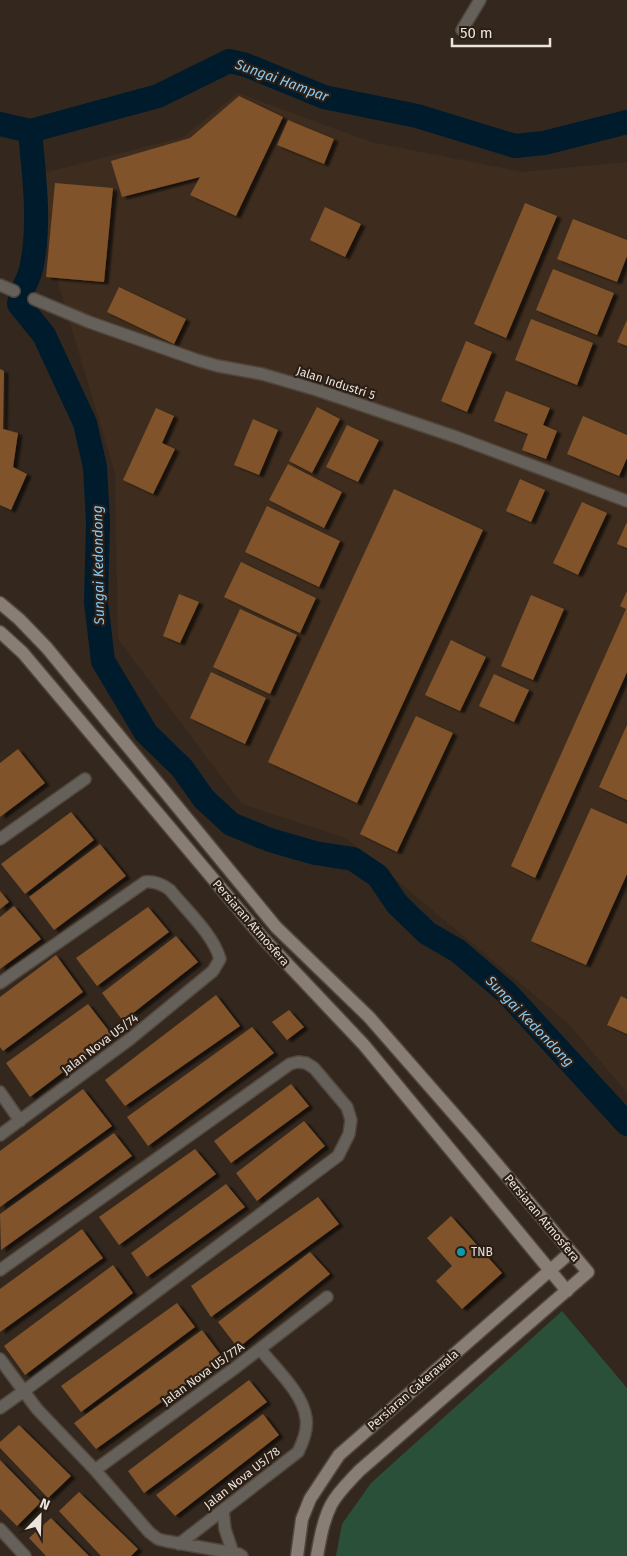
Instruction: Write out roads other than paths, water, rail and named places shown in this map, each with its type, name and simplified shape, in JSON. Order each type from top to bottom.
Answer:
[{"type":"street","points":[[462,30],[480,0]]},
{"type":"street","points":[[0,285],[14,291]]},
{"type":"street","name":"Jalan Industri 5","points":[[34,299],[89,322],[197,360],[262,374],[317,390],[456,437],[627,501]]},
{"type":"street","name":"Persiaran Atmosfera","points":[[0,604],[19,619],[47,648],[276,927],[369,1017],[588,1272],[566,1291],[364,1045],[262,937],[24,653],[0,632]]},
{"type":"street","points":[[0,839],[85,779]]},
{"type":"street","name":"Jalan Nova U5/74","points":[[0,983],[145,882],[151,881],[163,885],[170,890],[210,938],[218,951],[220,959],[214,971],[130,1039],[0,1135]]},
{"type":"street","points":[[0,1270],[290,1064],[306,1063],[314,1068],[347,1107],[351,1120],[349,1134],[338,1156],[0,1408]]},
{"type":"street","points":[[0,1092],[20,1121]]},
{"type":"street","name":"Persiaran Cakerawala","points":[[297,1556],[302,1519],[310,1499],[340,1455],[571,1252]]},
{"type":"street","name":"Persiaran Cakerawala","points":[[317,1556],[324,1523],[332,1505],[359,1471],[566,1291]]},
{"type":"street","name":"Jalan Nova U5/77A","points":[[95,1470],[260,1349],[327,1297]]},
{"type":"street","name":"Jalan Nova U5/78","points":[[179,1544],[298,1452],[303,1442],[306,1418],[301,1403],[293,1389],[260,1349]]},
{"type":"street","points":[[0,1359],[37,1409],[95,1470],[149,1532],[158,1539],[237,1554]]},
{"type":"street","points":[[223,1510],[225,1529],[237,1554]]},
{"type":"street","points":[[0,1529],[25,1556]]},
{"type":"waterway","name":"Sungai Hampar","points":[[30,131],[158,96],[229,61],[246,65],[324,97],[417,116],[515,146],[544,143],[627,122]]},
{"type":"waterway","name":"Sungai Kedondong","points":[[0,124],[30,131],[36,200],[36,235],[31,269],[19,304],[44,335],[85,423],[95,467],[98,522],[96,602],[103,661],[146,733],[182,768],[204,799],[231,824],[270,840],[315,853],[353,859],[378,876],[397,904],[427,933],[458,951],[507,993],[627,1124]]},
{"type":"place","name":"TNB","points":[[461,1252]]}]
